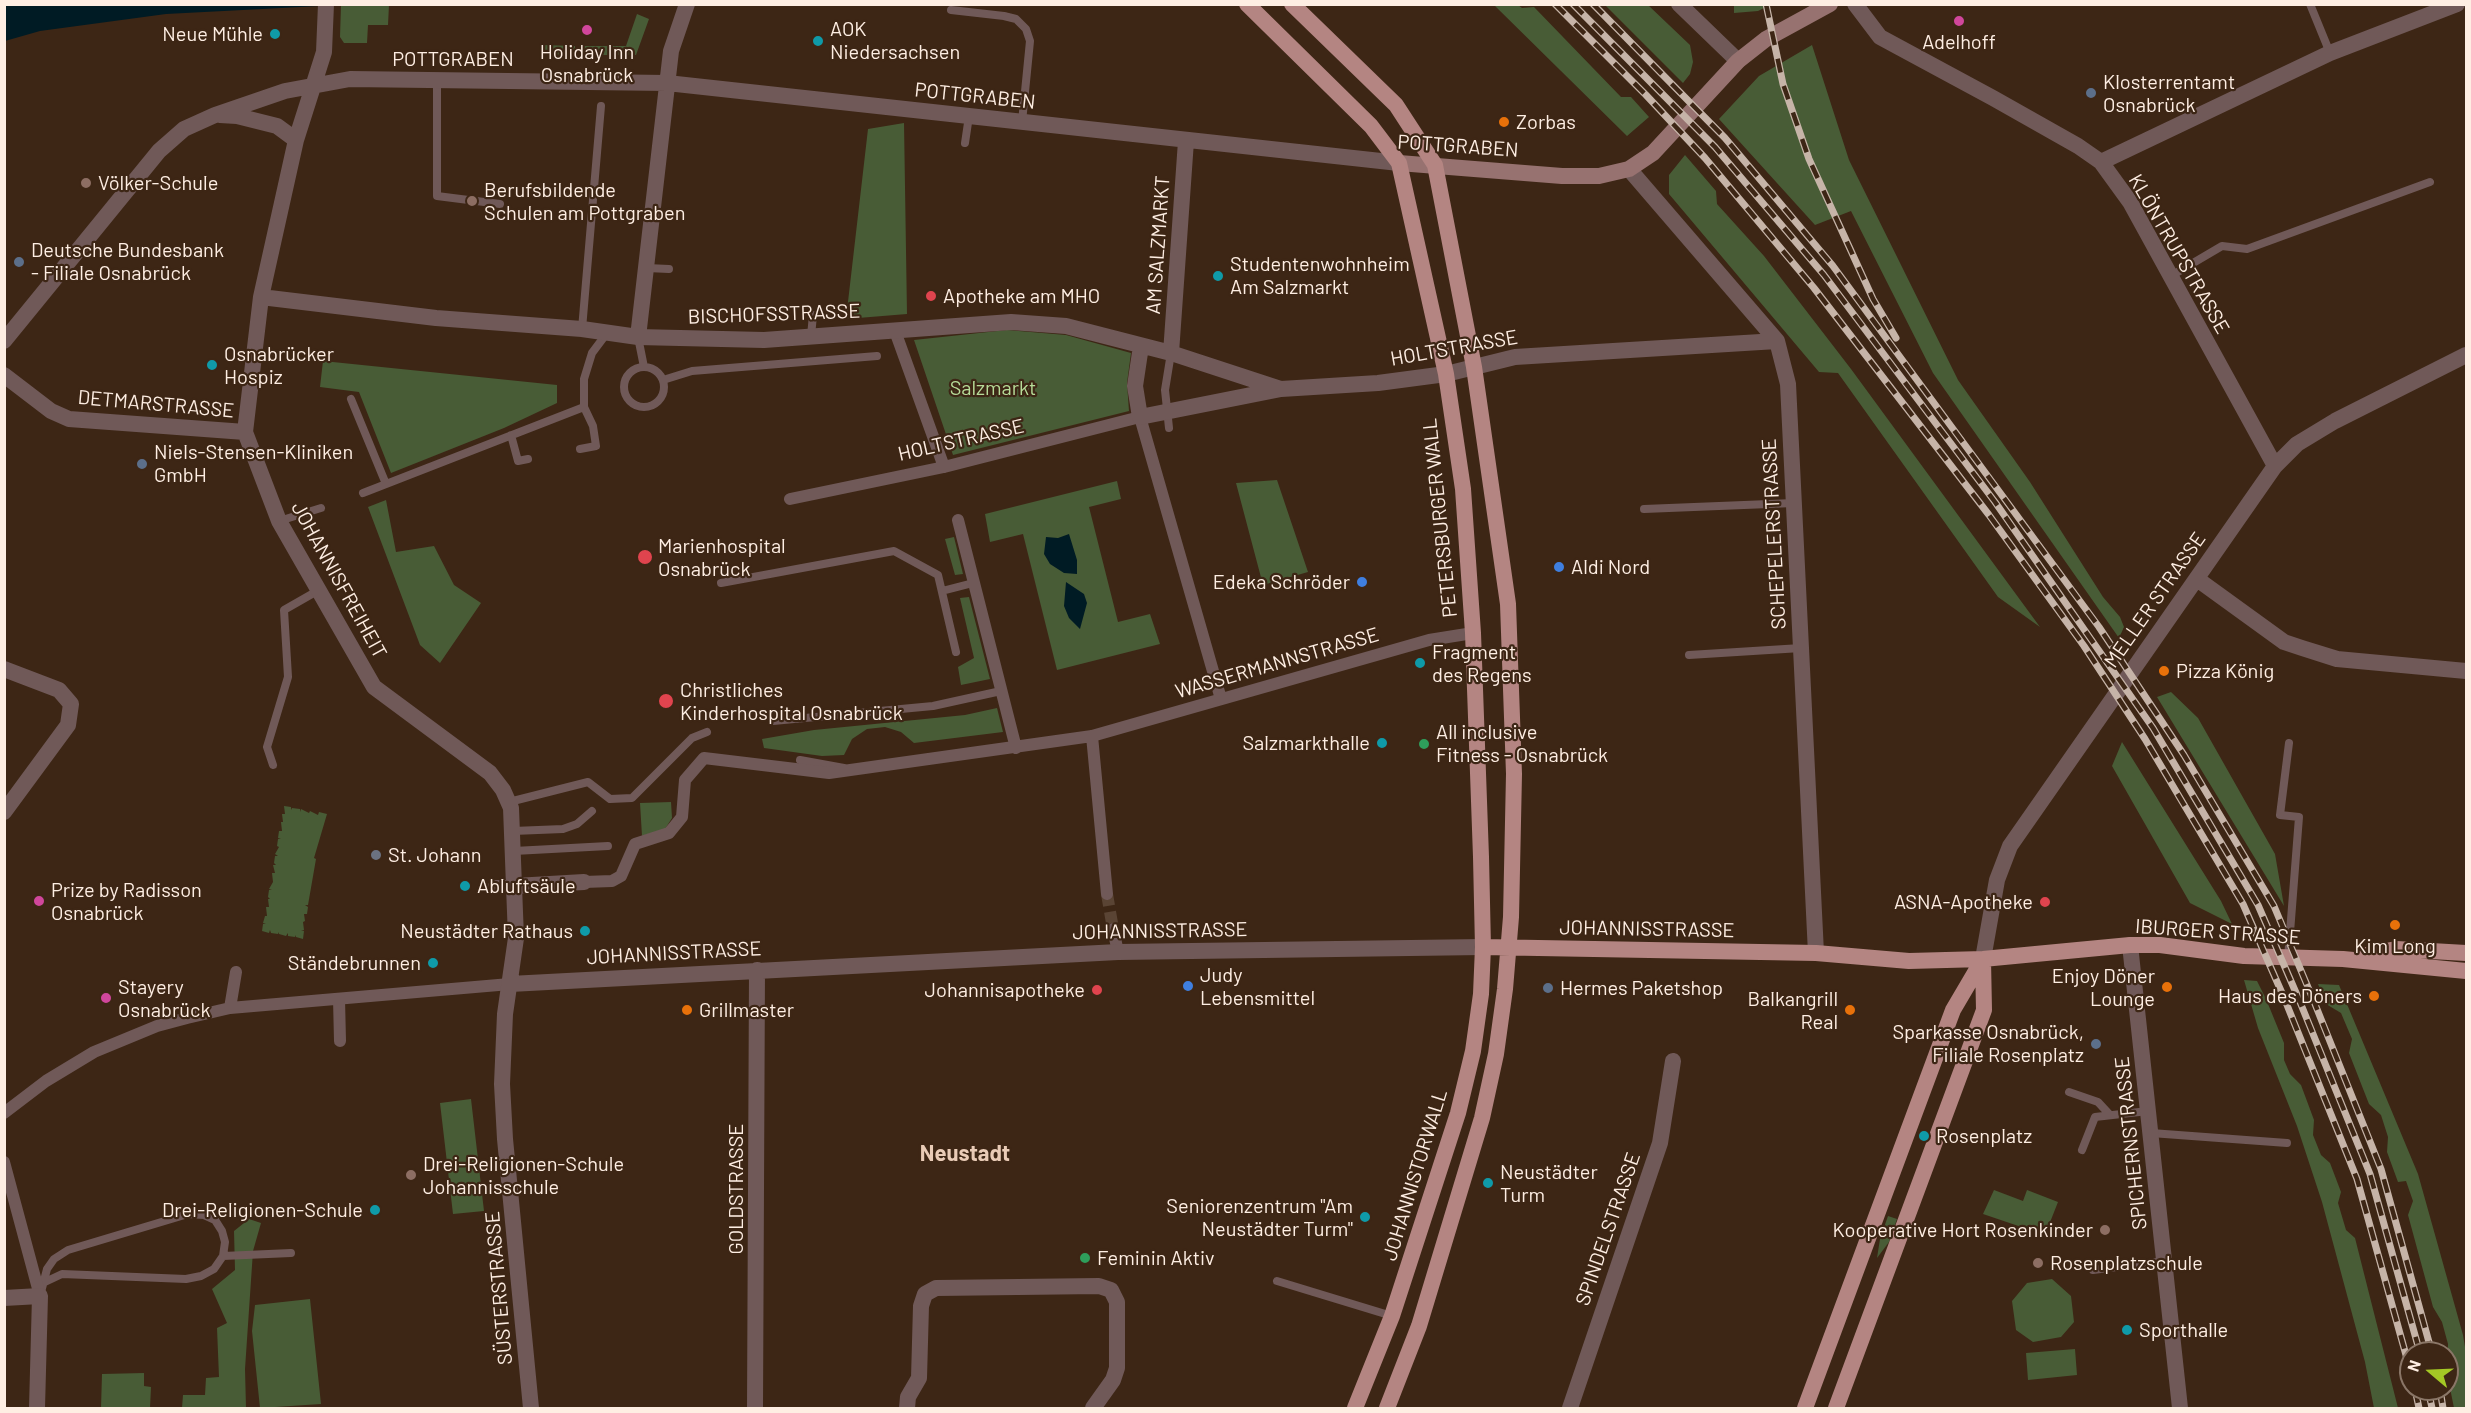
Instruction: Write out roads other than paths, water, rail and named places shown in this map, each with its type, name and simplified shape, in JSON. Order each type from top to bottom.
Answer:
[{"type":"main road","points":[[1247,4],[1371,126],[1399,163]]},
{"type":"main road","points":[[1292,4],[1396,105],[1434,165],[1474,367],[1510,635],[1514,774],[1509,947],[1496,1054],[1482,1118],[1419,1326],[1387,1408]]},
{"type":"main road","points":[[1629,169],[1653,153],[1738,61],[1766,39],[1830,4]]},
{"type":"main road","name":"POTTGRABEN","points":[[1399,163],[1599,176],[1629,169]]},
{"type":"main road","name":"PETERSBURGER WALL","points":[[1399,163],[1446,374],[1463,489],[1473,633],[1483,947]]},
{"type":"main road","name":"IBURGER STRASSE","points":[[1983,960],[2130,945],[2160,945],[2218,953],[2343,959],[2466,971]]},
{"type":"main road","name":"JOHANNISSTRASSE","points":[[1483,947],[1815,953],[1909,961],[1983,960]]},
{"type":"main road","name":"JOHANNISTORWALL","points":[[1355,1408],[1392,1316],[1458,1113],[1473,1051],[1481,994],[1483,947]]},
{"type":"main road","name":"IBURGER STRASSE","points":[[2343,959],[2396,949],[2466,953]]},
{"type":"main road","points":[[1805,1408],[1953,1010],[1983,960]]},
{"type":"main road","points":[[1836,1408],[1984,1010],[1983,960]]},
{"type":"street","points":[[638,337],[648,268],[671,51],[687,4]]},
{"type":"street","points":[[1679,4],[1738,61]]},
{"type":"street","name":"KLÖNTRUPSTRASSE","points":[[1856,4],[1880,37],[1994,98],[2078,146],[2100,162],[2130,202],[2276,466]]},
{"type":"street","points":[[2100,162],[2330,53],[2457,4]]},
{"type":"street","name":"JOHANNISFREIHEIT","points":[[326,5],[324,52],[316,85],[297,140],[261,297],[245,432],[279,521],[374,687],[497,780],[509,802],[513,831],[516,938],[510,984]]},
{"type":"street","name":"POTTGRABEN","points":[[4,341],[159,151],[184,129],[215,115],[285,91],[350,79],[668,83],[1399,163]]},
{"type":"street","points":[[215,115],[237,116],[277,126],[297,140]]},
{"type":"street","name":"AM SALZMARKT","points":[[1172,353],[1186,141]]},
{"type":"street","name":"SCHEPELERSTRASSE","points":[[1629,169],[1777,341],[1788,384],[1815,953]]},
{"type":"street","name":"BISCHOFSSTRASSE","points":[[261,297],[436,318],[582,329],[638,337],[764,340],[1011,322],[1066,326],[1172,353],[1281,389]]},
{"type":"street","points":[[895,331],[944,467]]},
{"type":"street","name":"HOLTSTRASSE","points":[[790,499],[944,467],[1168,409],[1281,389],[1378,383],[1446,374],[1515,357],[1777,341]]},
{"type":"street","points":[[1141,346],[1135,386],[1140,417],[1221,699]]},
{"type":"street","name":"MELLER STRASSE","points":[[1983,960],[1997,880],[2010,846],[2276,466],[2297,444],[2335,421],[2466,355]]},
{"type":"street","name":"DETMARSTRASSE","points":[[4,375],[51,411],[69,418],[245,432]]},
{"type":"street","points":[[958,520],[1016,748]]},
{"type":"street","points":[[2197,579],[2284,642],[2337,659],[2466,671]]},
{"type":"street","name":"WASSERMANNSTRASSE","points":[[585,882],[612,880],[621,876],[635,844],[669,833],[682,817],[685,780],[704,758],[829,773],[1092,736],[1429,639],[1473,633]]},
{"type":"street","points":[[4,669],[59,690],[71,704],[68,724],[4,812]]},
{"type":"street","points":[[1092,736],[1107,894]]},
{"type":"street","points":[[494,886],[585,882]]},
{"type":"street","points":[[1113,929],[1118,951]]},
{"type":"street","name":"SPICHERNSTRASSE","points":[[2130,945],[2181,1408]]},
{"type":"street","name":"JOHANNISSTRASSE","points":[[4,1113],[46,1081],[94,1052],[157,1026],[230,1008],[510,984],[1118,951],[1483,947]]},
{"type":"street","name":"GOLDSTRASSE","points":[[756,1408],[758,970]]},
{"type":"street","points":[[230,1008],[236,972]]},
{"type":"street","name":"SÜSTERSTRASSE","points":[[510,984],[502,1084],[504,1128],[531,1408]]},
{"type":"street","points":[[339,999],[340,1041]]},
{"type":"street","name":"SPINDELSTRASSE","points":[[1570,1408],[1660,1143],[1673,1061]]},
{"type":"street","points":[[4,1162],[43,1289],[37,1408]]},
{"type":"street","points":[[908,1408],[908,1397],[919,1378],[921,1306],[925,1294],[936,1288],[1099,1286],[1112,1290],[1117,1302],[1117,1368],[1113,1380],[1093,1408]]},
{"type":"street","points":[[4,1298],[43,1289]]},
{"type":"lane","points":[[2310,4],[2330,53]]},
{"type":"lane","points":[[951,10],[1016,19],[1026,29],[1030,41],[1022,122]]},
{"type":"lane","points":[[437,80],[437,196],[500,204]]},
{"type":"lane","points":[[582,329],[601,106]]},
{"type":"lane","points":[[965,143],[969,116]]},
{"type":"lane","points":[[2171,276],[2222,246],[2247,249],[2430,182]]},
{"type":"lane","points":[[648,268],[669,269]]},
{"type":"lane","points":[[811,336],[813,315]]},
{"type":"lane","points":[[580,449],[596,446],[593,426],[585,407],[584,379],[592,353],[607,333]]},
{"type":"lane","points":[[638,337],[644,366]]},
{"type":"lane","points":[[1169,428],[1165,390],[1167,369],[1172,353]]},
{"type":"lane","points":[[663,380],[692,371],[877,356]]},
{"type":"lane","points":[[644,366],[659,374],[663,380],[662,396],[655,404],[648,407],[633,404],[627,399],[623,385],[630,373],[644,366]]},
{"type":"lane","points":[[351,399],[386,484]]},
{"type":"lane","points":[[363,493],[585,407]]},
{"type":"lane","points":[[511,435],[518,461],[528,459]]},
{"type":"lane","points":[[1644,510],[1794,503]]},
{"type":"lane","points":[[279,521],[321,508]]},
{"type":"lane","points":[[721,582],[894,551],[938,575],[956,652]]},
{"type":"lane","points":[[942,591],[973,584]]},
{"type":"lane","points":[[273,765],[267,747],[288,677],[284,610],[319,590]]},
{"type":"lane","points":[[1689,655],[1801,648]]},
{"type":"lane","points":[[773,721],[933,706],[1001,691]]},
{"type":"lane","points":[[509,802],[588,782],[610,799],[632,798],[692,738],[707,732]]},
{"type":"lane","points":[[2288,958],[2299,817],[2280,815],[2289,743]]},
{"type":"lane","points":[[800,760],[854,770]]},
{"type":"lane","points":[[513,831],[563,829],[577,824],[592,811]]},
{"type":"lane","points":[[514,851],[608,846]]},
{"type":"lane","points":[[2069,1092],[2098,1101],[2110,1115]]},
{"type":"lane","points":[[2082,1150],[2095,1117],[2149,1111]]},
{"type":"lane","points":[[2151,1132],[2287,1143]]},
{"type":"lane","points":[[189,1214],[204,1215],[215,1220],[222,1231],[225,1242],[223,1256],[214,1269],[201,1276],[186,1279],[62,1274],[43,1289],[50,1264],[68,1250],[189,1214]]},
{"type":"lane","points":[[223,1256],[291,1253]]},
{"type":"lane","points":[[2092,1270],[2165,1261]]},
{"type":"lane","points":[[1277,1281],[1392,1316]]},
{"type":"water","points":[[5,5],[339,5],[166,14],[40,31],[5,41]]},
{"type":"water","points":[[1069,534],[1077,560],[1077,574],[1064,573],[1050,564],[1044,554],[1046,537],[1058,538]]},
{"type":"water","points":[[1066,582],[1084,594],[1087,603],[1080,629],[1069,618],[1064,606]]},
{"type":"tunnel","points":[[1107,894],[1113,929]]},
{"type":"railway","points":[[1555,4],[1705,158],[1814,288],[1989,515],[2084,646],[2145,739],[2243,904],[2285,1000],[2357,1179],[2402,1341]]},
{"type":"railway","points":[[1573,4],[1715,147],[1824,275],[1995,502],[2153,728],[2258,905],[2300,1002],[2370,1174],[2417,1341]]},
{"type":"railway","points":[[1593,4],[1725,138],[1833,266],[2099,627],[2184,755],[2274,906],[2315,1004],[2381,1169],[2429,1341]]},
{"type":"railway","points":[[1766,4],[1783,84],[1809,159],[1873,299],[1896,338]]},
{"type":"railway","points":[[2418,1401],[2419,1408]]},
{"type":"railway","points":[[2431,1401],[2432,1408]]},
{"type":"railway","points":[[2442,1401],[2443,1408]]},
{"type":"place","name":"Adelhoff","points":[[1959,21]]},
{"type":"place","name":"Holiday Inn Osnabrück","points":[[587,30]]},
{"type":"place","name":"Neue Mühle","points":[[275,34]]},
{"type":"place","name":"AOK Niedersachsen","points":[[818,41]]},
{"type":"place","name":"Klosterrentamt Osnabrück","points":[[2091,93]]},
{"type":"place","name":"Zorbas","points":[[1504,122]]},
{"type":"place","name":"Völker-Schule","points":[[86,183]]},
{"type":"place","name":"Berufsbildende Schulen am Pottgraben","points":[[472,201]]},
{"type":"place","name":"Deutsche Bundesbank - Filiale Osnabrück","points":[[19,262]]},
{"type":"place","name":"Studentenwohnheim Am Salzmarkt","points":[[1218,276]]},
{"type":"place","name":"Apotheke am MHO","points":[[931,296]]},
{"type":"place","name":"Osnabrücker Hospiz","points":[[212,365]]},
{"type":"place","name":"Niels-Stensen-Kliniken GmbH","points":[[142,464]]},
{"type":"place","name":"Marienhospital Osnabrück","points":[[645,557]]},
{"type":"place","name":"Aldi Nord","points":[[1559,567]]},
{"type":"place","name":"Edeka Schröder","points":[[1362,582]]},
{"type":"place","name":"Fragment des Regens","points":[[1420,663]]},
{"type":"place","name":"Pizza König","points":[[2164,671]]},
{"type":"place","name":"Christliches Kinderhospital Osnabrück","points":[[666,701]]},
{"type":"place","name":"Salzmarkthalle","points":[[1382,743]]},
{"type":"place","name":"All inclusive Fitness - Osnabrück","points":[[1424,744]]},
{"type":"place","name":"St. Johann","points":[[376,855]]},
{"type":"place","name":"Abluftsäule","points":[[465,886]]},
{"type":"place","name":"Prize by Radisson Osnabrück","points":[[39,901]]},
{"type":"place","name":"ASNA-Apotheke","points":[[2045,902]]},
{"type":"place","name":"Kim Long","points":[[2395,925]]},
{"type":"place","name":"Neustädter Rathaus","points":[[585,931]]},
{"type":"place","name":"Ständebrunnen","points":[[433,963]]},
{"type":"place","name":"Judy Lebensmittel","points":[[1188,986]]},
{"type":"place","name":"Enjoy Döner Lounge","points":[[2167,987]]},
{"type":"place","name":"Hermes Paketshop","points":[[1548,988]]},
{"type":"place","name":"Johannisapotheke","points":[[1097,990]]},
{"type":"place","name":"Haus des Döners","points":[[2374,996]]},
{"type":"place","name":"Stayery Osnabrück","points":[[106,998]]},
{"type":"place","name":"Grillmaster","points":[[687,1010]]},
{"type":"place","name":"Balkangrill Real","points":[[1850,1010]]},
{"type":"place","name":"Sparkasse Osnabrück, Filiale Rosenplatz","points":[[2096,1044]]},
{"type":"place","name":"Rosenplatz","points":[[1924,1136]]},
{"type":"place","name":"Drei-Religionen-Schule Johannisschule","points":[[411,1175]]},
{"type":"place","name":"Neustädter Turm","points":[[1488,1183]]},
{"type":"place","name":"Drei-Religionen-Schule","points":[[375,1210]]},
{"type":"place","name":"Seniorenzentrum \"Am Neustädter Turm\"","points":[[1365,1217]]},
{"type":"place","name":"Kooperative Hort Rosenkinder","points":[[2105,1230]]},
{"type":"place","name":"Feminin Aktiv","points":[[1085,1258]]},
{"type":"place","name":"Rosenplatzschule","points":[[2038,1263]]},
{"type":"place","name":"Sporthalle","points":[[2127,1330]]},
{"type":"district","name":"Neustadt","points":[[965,1154]]},
{"type":"park label","name":"Salzmarkt","points":[[993,388]]}]
